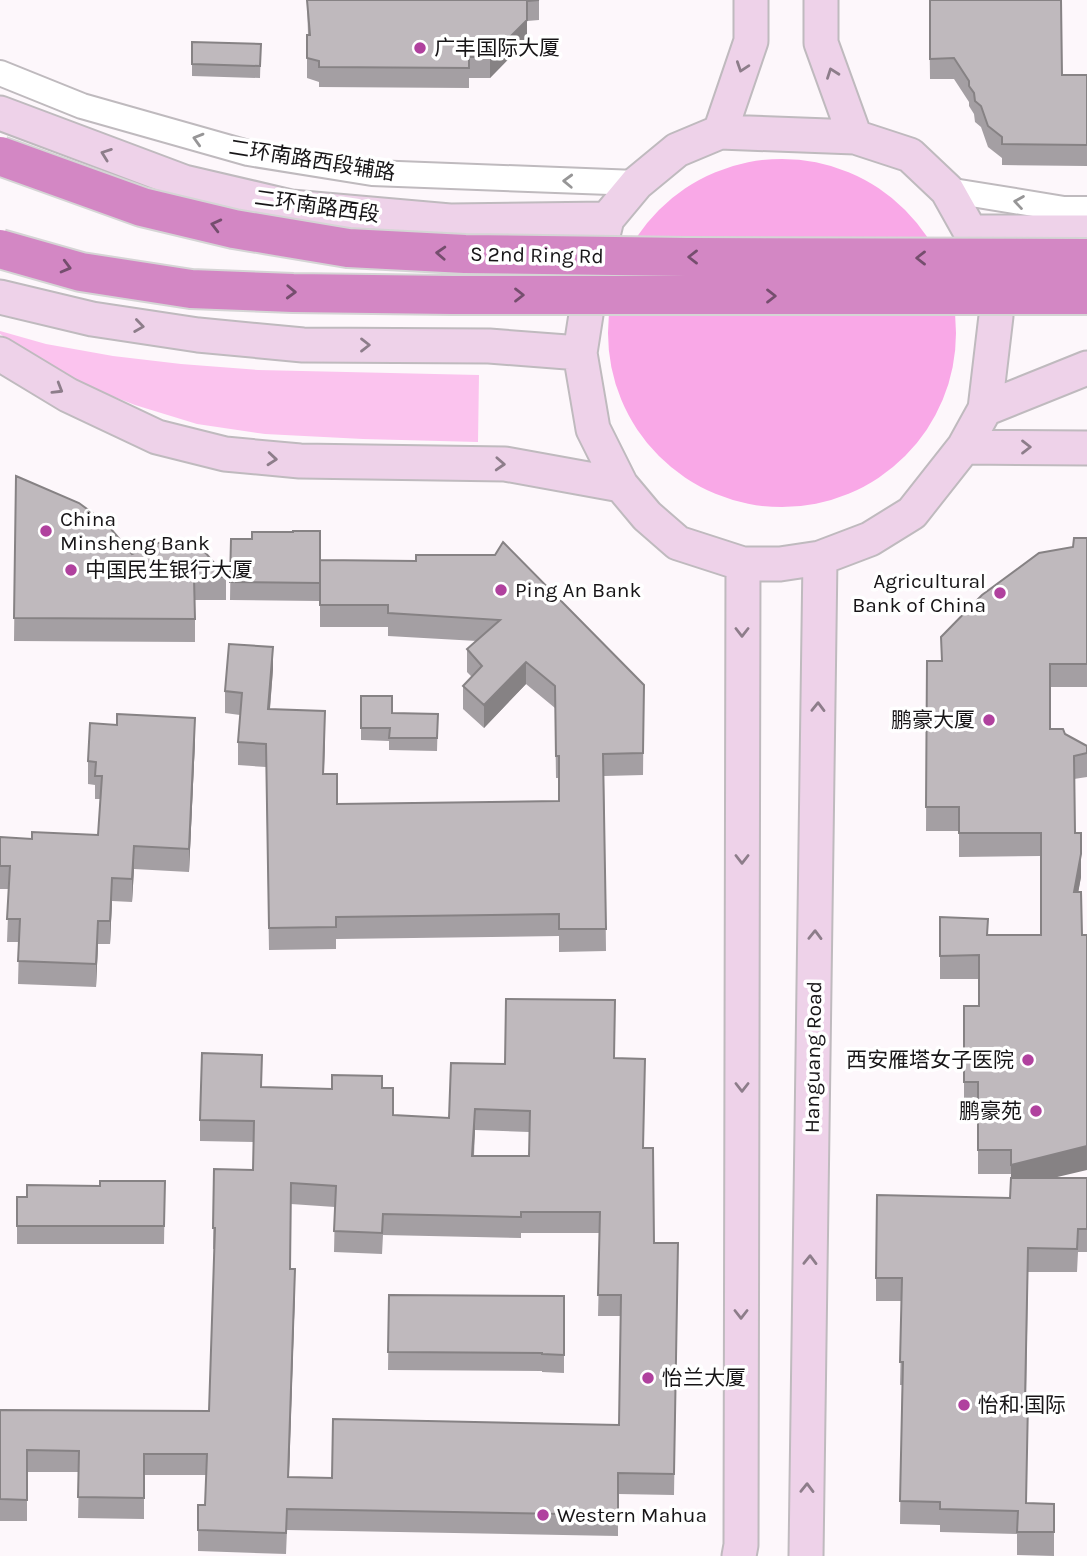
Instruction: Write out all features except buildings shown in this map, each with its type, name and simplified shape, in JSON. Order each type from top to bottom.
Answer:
[{"type":"highway","name":"S 2nd Ring Rd","points":[[0,156],[142,207],[234,229],[348,248],[492,254],[686,257],[1087,258]]},
{"type":"highway","name":"S 2nd Ring Rd","points":[[0,249],[81,272],[191,289],[439,295],[1087,295]]},
{"type":"main road","points":[[720,132],[751,40],[751,0]]},
{"type":"main road","points":[[821,0],[821,43],[855,137]]},
{"type":"main road","name":"二环南路西段","points":[[0,113],[184,182],[291,207],[450,220],[607,219]]},
{"type":"main road","points":[[720,132],[855,137],[910,155],[947,190],[989,265],[996,316],[985,409],[964,447],[912,513],[870,539],[820,558],[780,565],[743,564],[678,542],[647,516],[621,485],[593,429],[580,353],[590,289],[607,219],[637,183],[677,150],[720,132]]},
{"type":"main road","points":[[971,232],[1087,232]]},
{"type":"main road","points":[[0,297],[92,319],[198,335],[303,345],[489,346],[580,353]]},
{"type":"main road","points":[[0,354],[68,395],[157,438],[225,454],[300,461],[505,464],[621,485]]},
{"type":"main road","points":[[985,409],[1087,368]]},
{"type":"main road","points":[[964,447],[1087,448]]},
{"type":"main road","name":"Hanguang Road","points":[[806,1556],[820,558]]},
{"type":"main road","points":[[739,1556],[743,564]]},
{"type":"street","name":"二环南路西段辅路","points":[[0,73],[82,106],[248,153],[372,173],[637,183]]},
{"type":"street","points":[[947,190],[1063,209],[1087,209]]},
{"type":"shaded area","points":[[782,159],[816,163],[849,172],[879,188],[905,210],[927,236],[943,266],[952,299],[956,333],[952,367],[943,400],[927,430],[905,456],[879,478],[849,494],[816,503],[782,507],[748,503],[715,494],[685,478],[659,456],[637,430],[621,400],[612,367],[608,333],[612,299],[621,266],[637,236],[659,210],[685,188],[715,172],[748,163]]},
{"type":"shaded area","points":[[0,331],[46,344],[181,364],[258,370],[479,375],[478,442],[265,434],[197,424],[135,405],[79,383],[0,334]]},
{"type":"place","name":"广丰国际大厦","points":[[420,48]]},
{"type":"place","name":"China Minsheng Bank","points":[[46,531]]},
{"type":"place","name":"中国民生银行大厦","points":[[71,570]]},
{"type":"place","name":"Ping An Bank","points":[[501,590]]},
{"type":"place","name":"Agricultural Bank of China","points":[[1000,593]]},
{"type":"place","name":"鹏豪大厦","points":[[989,720]]},
{"type":"place","name":"西安雁塔女子医院","points":[[1028,1060]]},
{"type":"place","name":"鹏豪苑","points":[[1036,1111]]},
{"type":"place","name":"怡兰大厦","points":[[648,1378]]},
{"type":"place","name":"怡和·国际","points":[[964,1405]]},
{"type":"place","name":"Western Mahua","points":[[543,1515]]}]
